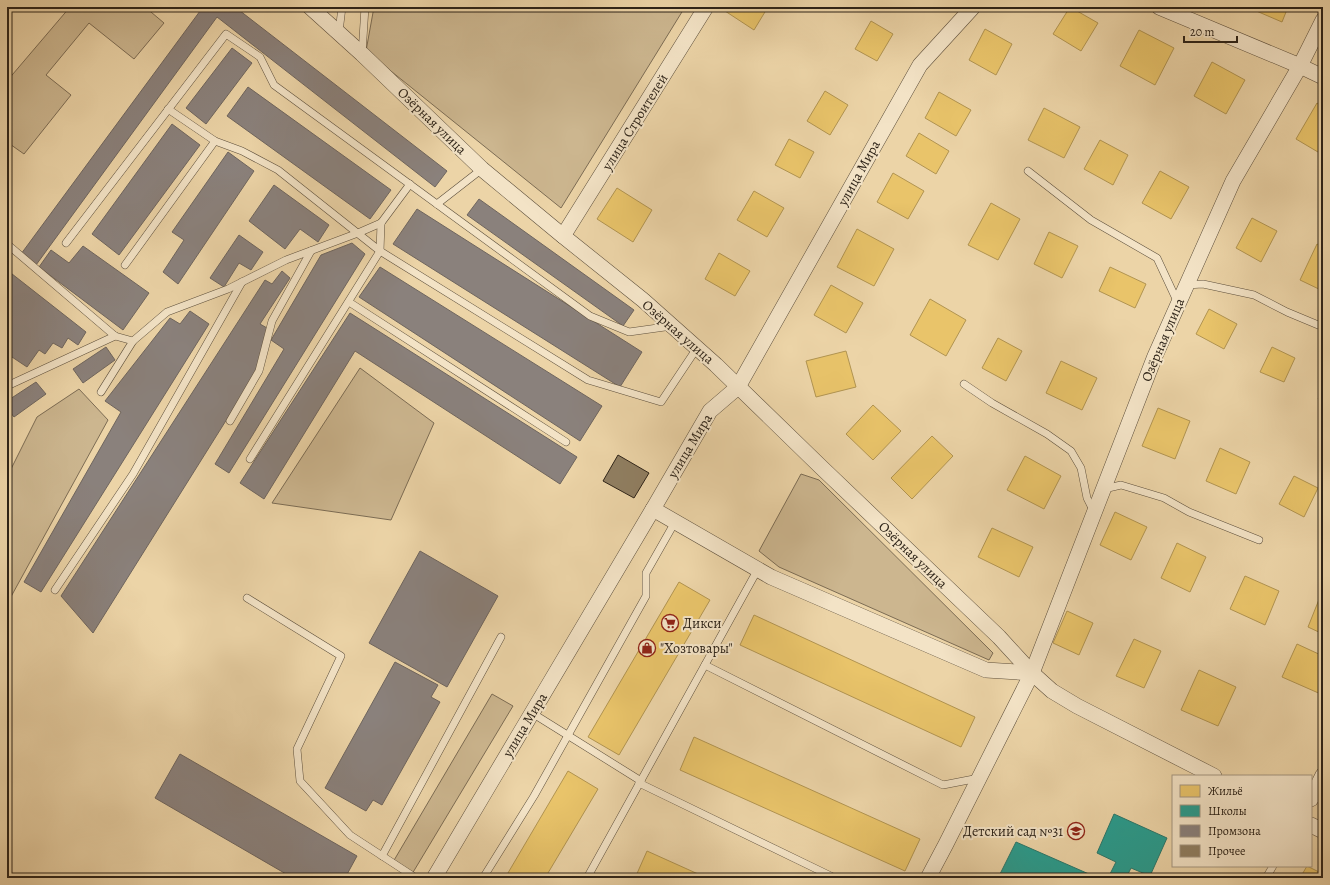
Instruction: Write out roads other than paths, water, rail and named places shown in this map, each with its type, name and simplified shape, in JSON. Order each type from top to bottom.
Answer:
[{"type":"street","name":"Озёрная улица","points":[[310,7],[362,54],[482,168],[563,236],[643,300],[697,348],[999,637],[1032,674],[1052,691],[1077,706],[1212,775]]},
{"type":"street","name":"улица Строителей","points":[[563,236],[706,7]]},
{"type":"street","name":"улица Мира","points":[[434,878],[710,411],[738,387],[920,65],[973,7]]},
{"type":"street","points":[[1159,7],[1323,77]]},
{"type":"street","name":"Озёрная улица","points":[[928,878],[1032,674],[1154,356],[1233,181],[1300,66],[1323,20]]},
{"type":"street","points":[[653,509],[771,577],[986,670],[1032,674]]},
{"type":"street","points":[[1312,797],[1323,775]]},
{"type":"street","points":[[1312,826],[1323,831]]},
{"type":"lane","points":[[339,34],[342,7]]},
{"type":"lane","points":[[362,54],[365,7]]},
{"type":"lane","points":[[66,243],[226,34],[260,57],[274,85],[590,316],[629,332],[672,326]]},
{"type":"lane","points":[[168,109],[214,141],[242,151],[278,170],[380,251],[588,380],[661,402],[697,348]]},
{"type":"lane","points":[[125,265],[214,141]]},
{"type":"lane","points":[[437,204],[482,168]]},
{"type":"lane","points":[[1028,171],[1091,220],[1157,258],[1178,304]]},
{"type":"lane","points":[[101,392],[133,341],[167,312],[228,289],[286,260],[381,223],[410,184]]},
{"type":"lane","points":[[250,459],[380,251],[381,223]]},
{"type":"lane","points":[[7,244],[115,336],[133,341]]},
{"type":"lane","points":[[230,421],[259,371],[272,321],[311,251]]},
{"type":"lane","points":[[54,590],[133,474],[242,282]]},
{"type":"lane","points":[[1186,285],[1203,284],[1254,295],[1287,312],[1323,327]]},
{"type":"lane","points":[[348,302],[566,442]]},
{"type":"lane","points":[[7,386],[115,336]]},
{"type":"lane","points":[[964,384],[992,403],[1047,434],[1071,451],[1081,468],[1087,498],[1094,512]]},
{"type":"lane","points":[[1103,490],[1121,486],[1164,498],[1189,512],[1259,540]]},
{"type":"lane","points":[[483,878],[534,796],[646,596],[646,574],[675,522]]},
{"type":"lane","points":[[587,878],[758,569]]},
{"type":"lane","points":[[247,598],[341,656],[297,749],[300,781],[350,835],[416,878]]},
{"type":"lane","points":[[382,856],[502,637]]},
{"type":"lane","points":[[705,665],[943,785],[979,778]]},
{"type":"lane","points":[[532,713],[640,782],[835,878]]},
{"type":"lane","points":[[1266,878],[1272,867]]},
{"type":"place","name":"Дикси","points":[[670,623]]},
{"type":"place","name":"\"Хозтовары\"","points":[[647,648]]},
{"type":"place","name":"Детский сад №31","points":[[1076,831]]}]
